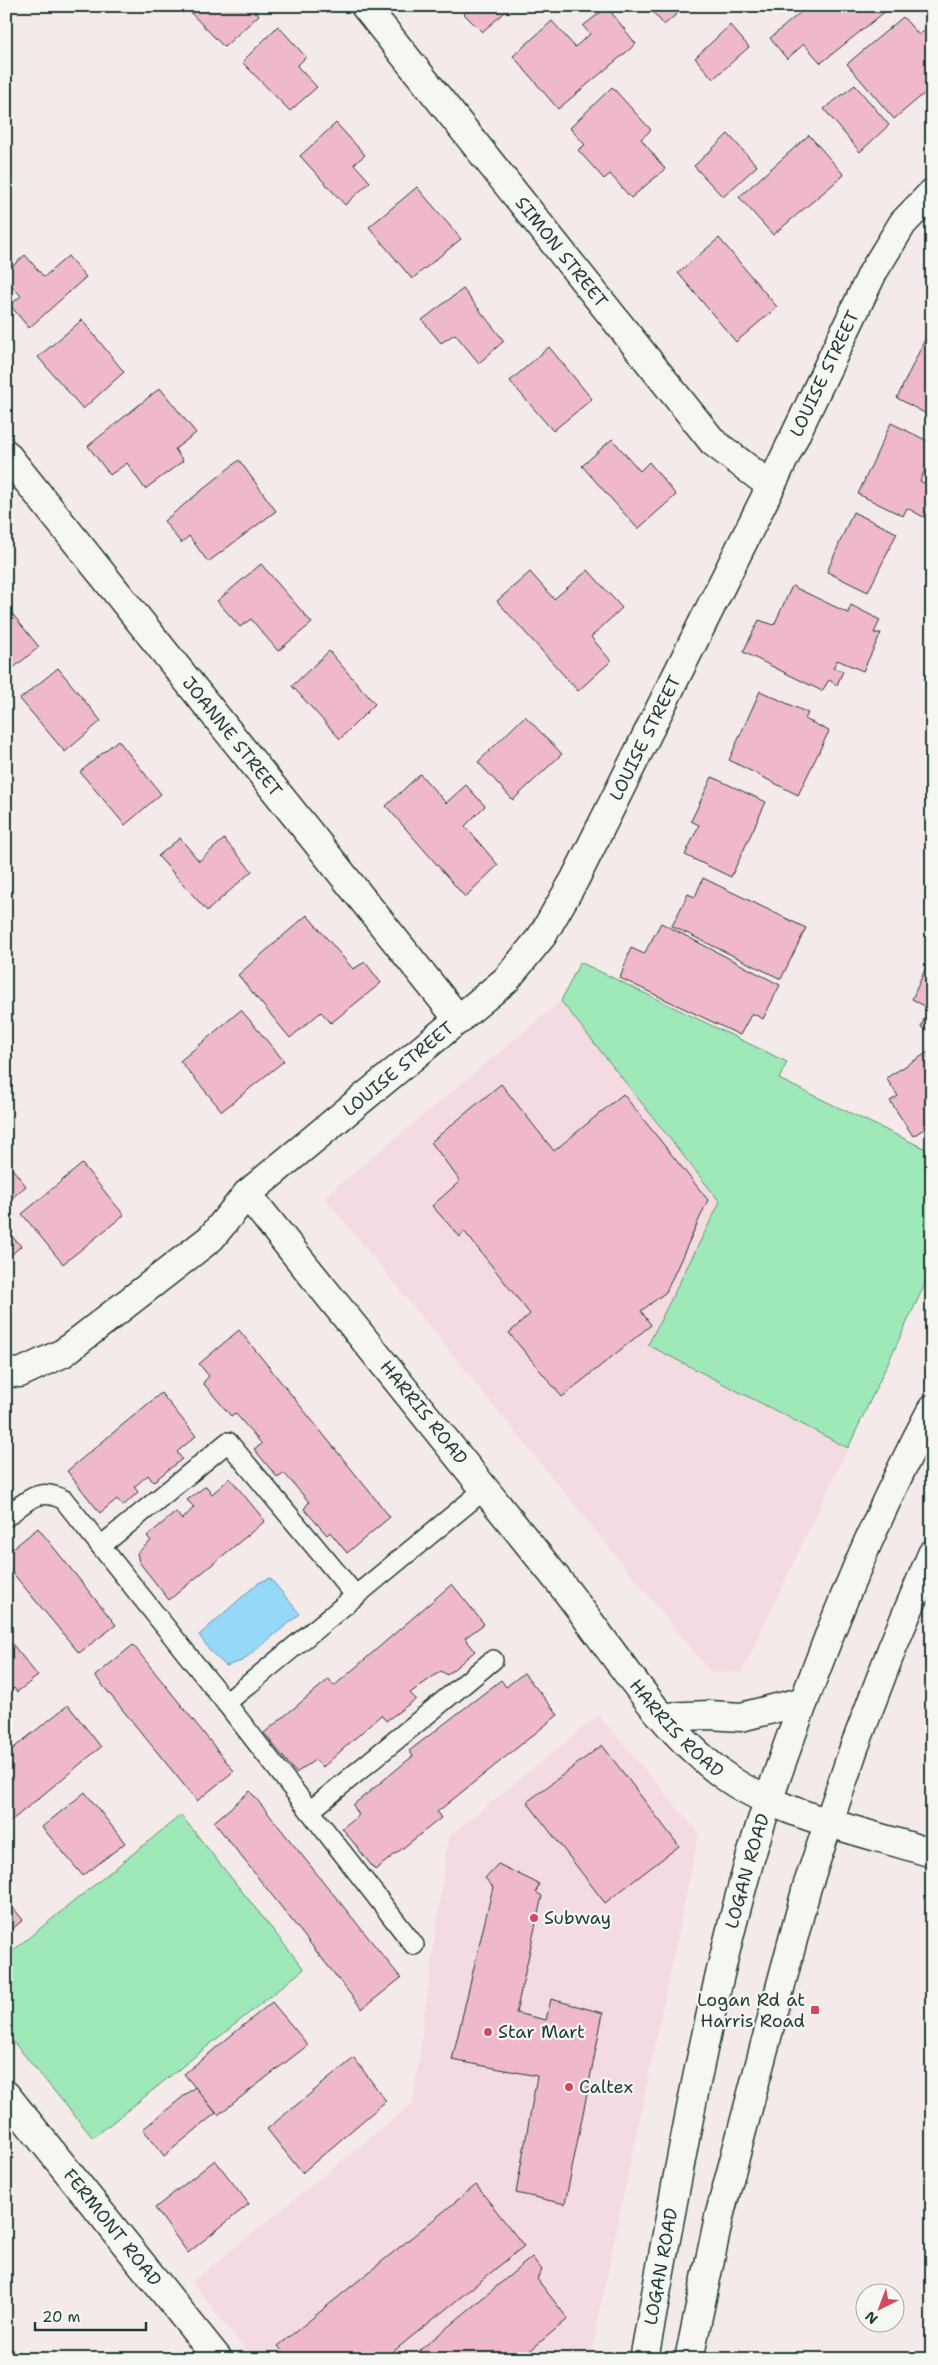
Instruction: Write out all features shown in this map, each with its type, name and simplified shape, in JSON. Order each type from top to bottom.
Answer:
[{"type":"street","name":"SIMON STREET","points":[[365,6],[713,442],[771,486]]},
{"type":"street","name":"LOUISE STREET","points":[[248,1194],[506,980],[542,936],[576,879],[771,486],[873,272],[903,223],[932,193]]},
{"type":"street","name":"JOANNE STREET","points":[[6,454],[459,1020]]},
{"type":"street","points":[[6,1372],[20,1373],[63,1354],[211,1238],[248,1194]]},
{"type":"street","name":"HARRIS ROAD","points":[[248,1194],[587,1617],[663,1717],[687,1744],[740,1786],[768,1800],[829,1822],[932,1853]]},
{"type":"street","name":"LOGAN ROAD","points":[[644,2359],[691,2103],[745,1879],[768,1800],[840,1605],[871,1535],[932,1410]]},
{"type":"street","points":[[689,2359],[719,2217],[807,1887],[893,1646],[932,1554]]},
{"type":"street","points":[[663,1717],[709,1715],[740,1717],[804,1701]]},
{"type":"street","name":"FERMONT ROAD","points":[[6,2095],[218,2359]]},
{"type":"lane","points":[[102,1546],[228,1442],[356,1596]]},
{"type":"lane","points":[[226,1703],[485,1489]]},
{"type":"lane","points":[[6,1517],[33,1496],[52,1493],[64,1500],[226,1703],[414,1945]]},
{"type":"lane","points":[[310,1811],[492,1660]]},
{"type":"shaded area","points":[[561,1001],[720,1202],[648,1345],[848,1448],[742,1672],[711,1673],[324,1197]]},
{"type":"shaded area","points":[[599,1715],[699,1833],[597,2324],[592,2359],[252,2359],[192,2282],[413,2103],[448,1837]]},
{"type":"green space","points":[[580,962],[787,1062],[779,1079],[932,1152],[932,1269],[848,1448],[648,1345],[720,1202],[561,1001]]},
{"type":"green space","points":[[181,1815],[304,1969],[93,2138],[6,2033],[6,1956]]},
{"type":"water","points":[[270,1578],[300,1614],[242,1661],[226,1666],[210,1651],[199,1635],[258,1583]]},
{"type":"building","points":[[184,6],[251,6],[259,15],[224,47]]},
{"type":"building","points":[[472,6],[512,6],[482,32],[464,14]]},
{"type":"building","points":[[648,6],[676,6],[680,11],[664,25]]},
{"type":"building","points":[[808,6],[892,6],[821,63],[804,44],[787,59],[770,38]]},
{"type":"building","points":[[607,7],[636,44],[558,109],[513,56],[552,21],[575,47],[590,34],[583,26]]},
{"type":"building","points":[[903,17],[919,35],[932,24],[932,87],[894,119],[847,64]]},
{"type":"building","points":[[730,25],[749,47],[713,79],[695,58]]},
{"type":"building","points":[[278,26],[306,57],[297,66],[317,87],[290,111],[242,62]]},
{"type":"building","points":[[855,85],[889,125],[860,152],[824,109]]},
{"type":"building","points":[[612,87],[651,130],[641,139],[665,169],[631,198],[610,174],[604,179],[578,150],[585,145],[570,128]]},
{"type":"building","points":[[336,123],[365,155],[354,164],[370,182],[345,205],[300,156]]},
{"type":"building","points":[[728,134],[757,166],[723,197],[694,166]]},
{"type":"building","points":[[809,135],[844,175],[773,235],[739,197]]},
{"type":"building","points":[[417,187],[461,239],[412,279],[369,227]]},
{"type":"building","points":[[719,238],[777,307],[736,342],[678,273]]},
{"type":"building","points":[[25,255],[44,277],[68,256],[86,277],[29,328],[10,305],[21,296],[6,279],[6,272]]},
{"type":"building","points":[[463,289],[504,341],[479,363],[455,334],[441,343],[422,320]]},
{"type":"building","points":[[82,320],[124,372],[83,409],[38,357]]},
{"type":"building","points":[[928,333],[932,335],[932,417],[897,398]]},
{"type":"building","points":[[549,347],[592,399],[553,431],[510,381]]},
{"type":"building","points":[[160,388],[196,433],[175,449],[183,461],[145,489],[127,463],[110,475],[88,446]]},
{"type":"building","points":[[891,423],[932,443],[932,473],[925,470],[920,481],[932,487],[932,515],[929,520],[907,508],[903,516],[858,494]]},
{"type":"building","points":[[612,439],[640,471],[649,462],[676,495],[638,529],[582,466]]},
{"type":"building","points":[[239,460],[276,511],[208,562],[189,536],[181,543],[164,521]]},
{"type":"building","points":[[853,512],[897,533],[868,592],[827,572]]},
{"type":"building","points":[[261,564],[312,623],[278,651],[251,619],[240,627],[217,601]]},
{"type":"building","points":[[588,570],[622,608],[591,637],[611,661],[578,691],[497,601],[530,572],[554,599]]},
{"type":"building","points":[[792,586],[848,613],[851,605],[880,620],[874,633],[881,633],[863,671],[837,660],[833,668],[843,671],[837,685],[829,680],[822,691],[743,652],[759,620],[774,625]]},
{"type":"building","points":[[6,606],[39,647],[6,674]]},
{"type":"building","points":[[329,651],[375,704],[340,739],[292,686]]},
{"type":"building","points":[[58,668],[101,721],[65,752],[20,699]]},
{"type":"building","points":[[760,691],[808,713],[805,719],[829,731],[798,795],[729,760]]},
{"type":"building","points":[[525,716],[562,754],[513,800],[478,762]]},
{"type":"building","points":[[118,740],[161,794],[125,825],[80,772]]},
{"type":"building","points":[[420,774],[446,803],[466,785],[485,806],[465,826],[498,865],[465,897],[386,806]]},
{"type":"building","points":[[712,777],[766,802],[731,877],[685,855],[699,825],[691,821]]},
{"type":"building","points":[[180,838],[199,861],[224,839],[252,871],[207,911],[158,856]]},
{"type":"building","points":[[703,878],[806,928],[781,979],[672,926],[688,894],[695,897]]},
{"type":"building","points":[[307,915],[353,969],[365,962],[381,983],[331,1023],[321,1012],[290,1038],[238,975]]},
{"type":"building","points":[[661,923],[780,985],[763,1019],[752,1013],[740,1035],[620,978],[631,948],[644,954]]},
{"type":"building","points":[[932,954],[932,1033],[921,1027],[928,1008],[912,999]]},
{"type":"building","points":[[241,1010],[284,1061],[222,1111],[180,1061]]},
{"type":"building","points":[[930,1051],[932,1124],[913,1136],[890,1101],[898,1096],[886,1078]]},
{"type":"building","points":[[501,1084],[554,1151],[623,1094],[708,1200],[666,1292],[641,1311],[651,1325],[562,1397],[509,1333],[530,1314],[464,1231],[460,1237],[432,1206],[460,1181],[431,1142]]},
{"type":"building","points":[[6,1161],[26,1186],[6,1203]]},
{"type":"building","points":[[82,1164],[124,1215],[63,1264],[22,1214]]},
{"type":"building","points":[[6,1230],[21,1246],[6,1260]]},
{"type":"building","points":[[239,1330],[390,1517],[347,1553],[330,1532],[327,1535],[304,1509],[309,1502],[284,1473],[277,1477],[254,1449],[262,1444],[235,1413],[231,1416],[203,1383],[209,1376],[199,1364]]},
{"type":"building","points":[[161,1393],[196,1436],[177,1452],[182,1459],[153,1482],[148,1475],[134,1487],[138,1492],[123,1506],[117,1499],[100,1513],[67,1471]]},
{"type":"building","points":[[230,1478],[265,1521],[169,1600],[139,1562],[137,1553],[151,1541],[147,1536],[176,1512],[182,1520],[194,1507],[187,1500],[206,1486],[212,1494]]},
{"type":"building","points":[[38,1528],[116,1625],[79,1653],[6,1565],[6,1554]]},
{"type":"building","points":[[452,1584],[484,1624],[465,1638],[475,1651],[447,1675],[441,1671],[410,1693],[416,1699],[386,1721],[381,1715],[323,1767],[315,1760],[296,1773],[264,1733],[329,1679],[334,1686]]},
{"type":"building","points":[[9,1640],[38,1676],[17,1692],[14,1688],[6,1695],[6,1642]]},
{"type":"building","points":[[133,1645],[234,1771],[197,1801],[95,1676]]},
{"type":"building","points":[[524,1673],[558,1715],[437,1812],[441,1818],[375,1870],[342,1828],[359,1815],[353,1805],[413,1756],[409,1751],[501,1680],[506,1687]]},
{"type":"building","points":[[68,1705],[101,1747],[6,1825],[6,1754]]},
{"type":"building","points":[[602,1745],[679,1846],[605,1903],[527,1802]]},
{"type":"building","points":[[250,1791],[401,1978],[362,2009],[214,1822]]},
{"type":"building","points":[[85,1792],[125,1843],[83,1876],[42,1827]]},
{"type":"building","points":[[498,1864],[539,1884],[536,1892],[542,1896],[516,2013],[546,2020],[551,1999],[603,2013],[565,2204],[516,2193],[537,2076],[452,2060],[493,1887],[485,1878]]},
{"type":"building","points":[[6,1899],[23,1920],[6,1934]]},
{"type":"building","points":[[272,2002],[308,2045],[218,2115],[184,2074]]},
{"type":"building","points":[[354,2058],[386,2101],[302,2173],[267,2129]]},
{"type":"building","points":[[195,2087],[216,2113],[164,2156],[143,2129]]},
{"type":"building","points":[[215,2160],[249,2204],[188,2253],[155,2208]]},
{"type":"building","points":[[476,2185],[524,2246],[384,2359],[289,2359],[278,2346]]},
{"type":"building","points":[[532,2257],[542,2270],[537,2279],[568,2319],[520,2359],[418,2359],[420,2350]]},
{"type":"building","points":[[6,2342],[14,2351],[6,2357]]},
{"type":"place","name":"Subway","points":[[534,1918]]},
{"type":"place","name":"Logan Rd at Harris Road","points":[[815,2010]]},
{"type":"place","name":"Star Mart","points":[[488,2032]]},
{"type":"place","name":"Caltex","points":[[569,2087]]}]
